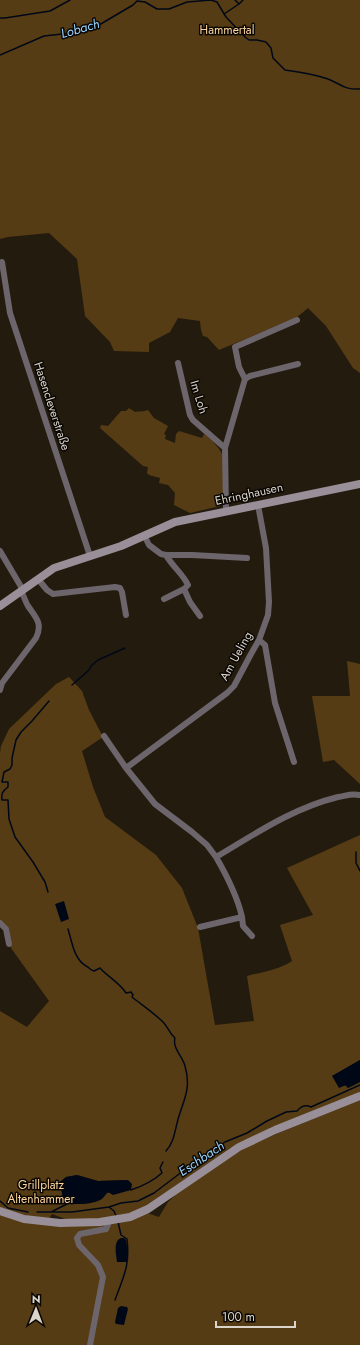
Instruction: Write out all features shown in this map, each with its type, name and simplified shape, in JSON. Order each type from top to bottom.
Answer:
[{"type":"main road","name":"Ehringhausen","points":[[0,606],[54,568],[121,546],[175,522],[360,484]]},
{"type":"main road","points":[[0,1211],[19,1218],[75,1223],[116,1220],[136,1215],[148,1209],[239,1146],[360,1096]]},
{"type":"street","name":"Hasencleverstraße","points":[[2,262],[10,313],[90,556]]},
{"type":"street","points":[[226,511],[225,448],[245,379],[239,367],[235,347],[297,320]]},
{"type":"street","name":"Im Loh","points":[[178,363],[193,420],[225,448]]},
{"type":"street","points":[[245,379],[250,376],[298,364]]},
{"type":"street","name":"Am Ueling","points":[[126,768],[227,693],[234,686],[259,640],[268,615],[269,602],[266,548],[258,505]]},
{"type":"street","points":[[144,535],[149,545],[161,554],[247,558]]},
{"type":"street","points":[[0,551],[22,591],[27,604],[36,617],[38,624],[36,638],[2,683],[0,690]]},
{"type":"street","points":[[164,599],[184,589],[188,585],[166,555]]},
{"type":"street","points":[[38,579],[47,590],[53,594],[115,587],[120,588],[126,615]]},
{"type":"street","points":[[184,589],[190,602],[200,616]]},
{"type":"street","points":[[259,640],[265,645],[275,703],[294,762]]},
{"type":"street","points":[[104,736],[126,768],[155,804],[192,832],[216,857],[235,894],[242,917],[243,926],[252,936]]},
{"type":"street","points":[[216,857],[276,821],[296,812],[323,801],[351,794],[359,795]]},
{"type":"street","points":[[200,927],[242,917]]},
{"type":"street","points":[[0,923],[6,929],[9,944]]},
{"type":"street","points":[[90,1345],[103,1277],[98,1265],[79,1245],[77,1238],[78,1234],[103,1231],[116,1220]]},
{"type":"green space","name":"Hammertal","points":[[0,0],[360,0],[360,373],[353,368],[326,326],[308,308],[296,318],[219,350],[207,337],[203,336],[200,321],[178,318],[170,332],[149,343],[149,352],[114,351],[110,342],[85,316],[77,259],[49,233],[0,239]]},
{"type":"green space","points":[[129,408],[135,412],[148,410],[154,418],[168,426],[164,434],[166,435],[165,439],[175,443],[176,434],[179,431],[202,438],[204,434],[215,444],[223,456],[223,503],[220,506],[190,513],[174,505],[175,493],[168,485],[159,483],[160,478],[149,475],[147,473],[148,467],[143,466],[100,428],[101,425],[108,426],[121,411],[126,411]]},
{"type":"green space","points":[[347,661],[360,664],[360,784],[334,760],[323,762],[312,696],[350,696]]},
{"type":"green space","name":"Grillplatz Altenhammer","points":[[69,677],[82,691],[89,710],[103,737],[82,751],[93,787],[105,817],[156,855],[182,888],[198,928],[215,1025],[254,1021],[247,976],[276,969],[292,961],[280,925],[313,915],[287,868],[360,835],[360,1060],[332,1076],[348,1088],[360,1082],[360,1092],[264,1132],[230,1148],[139,1211],[105,1219],[68,1220],[52,1214],[49,1219],[20,1215],[0,1207],[0,1011],[27,1027],[49,1001],[11,948],[6,928],[0,922],[0,753],[1,746],[9,729],[56,684]],"holes":[[[77,1175],[98,1181],[124,1180],[111,1193],[106,1193],[103,1197],[94,1202],[67,1204],[63,1199],[60,1182],[66,1177]]]},
{"type":"green space","points":[[360,1099],[360,1345],[0,1345],[0,1213],[57,1225],[147,1213],[159,1217],[168,1202],[181,1189],[248,1146]]},
{"type":"water","points":[[64,901],[69,919],[61,922],[55,904]]},
{"type":"water","points":[[360,1060],[360,1082],[348,1088],[346,1085],[339,1088],[332,1076]]},
{"type":"water","points":[[77,1175],[98,1181],[128,1180],[132,1184],[131,1190],[113,1195],[108,1192],[102,1199],[85,1204],[67,1204],[63,1199],[60,1182],[66,1177]]},
{"type":"water","points":[[121,1238],[126,1240],[128,1254],[127,1262],[117,1262],[116,1245],[118,1240]]},
{"type":"water","points":[[121,1306],[127,1307],[128,1309],[124,1325],[116,1324],[115,1322],[118,1308]]},
{"type":"waterway","points":[[0,18],[50,11],[70,0]]},
{"type":"waterway","name":"Lobach","points":[[0,55],[44,36],[71,33],[99,25],[133,5],[137,1],[145,2],[157,9],[169,9],[187,2],[211,0],[217,2],[226,17],[245,37],[249,40],[266,42],[271,48],[273,58],[285,70],[306,73],[328,79],[346,88],[360,89]]},
{"type":"waterway","points":[[224,14],[239,4],[235,0]]},
{"type":"waterway","points":[[239,4],[243,0]]},
{"type":"waterway","points":[[72,685],[98,660],[125,648]]},
{"type":"waterway","points":[[48,892],[45,882],[15,837],[9,819],[8,800],[2,800],[3,792],[8,787],[8,782],[2,782],[4,772],[10,769],[12,765],[16,740],[21,732],[49,701]]},
{"type":"waterway","points":[[356,852],[356,863],[360,871]]},
{"type":"waterway","points":[[68,929],[76,955],[82,963],[94,971],[100,968],[121,986],[126,993],[131,992],[133,995],[132,997],[163,1022],[175,1038],[174,1042],[176,1049],[184,1063],[187,1073],[187,1086],[173,1139],[166,1151]]},
{"type":"waterway","name":"Eschbach","points":[[37,1212],[72,1212],[138,1201],[154,1193],[196,1160],[206,1156],[225,1142],[247,1133],[286,1112],[297,1111],[305,1106],[311,1107],[360,1085]]},
{"type":"waterway","points":[[131,1190],[148,1183],[162,1173],[160,1168],[163,1162]]},
{"type":"waterway","name":"Eschbach","points":[[0,1201],[8,1208],[28,1212]]},
{"type":"waterway","points":[[51,1212],[67,1204]]},
{"type":"waterway","points":[[109,1207],[114,1211],[116,1216]]},
{"type":"waterway","points":[[115,1300],[124,1277],[128,1256],[127,1239],[121,1235],[118,1222]]}]
